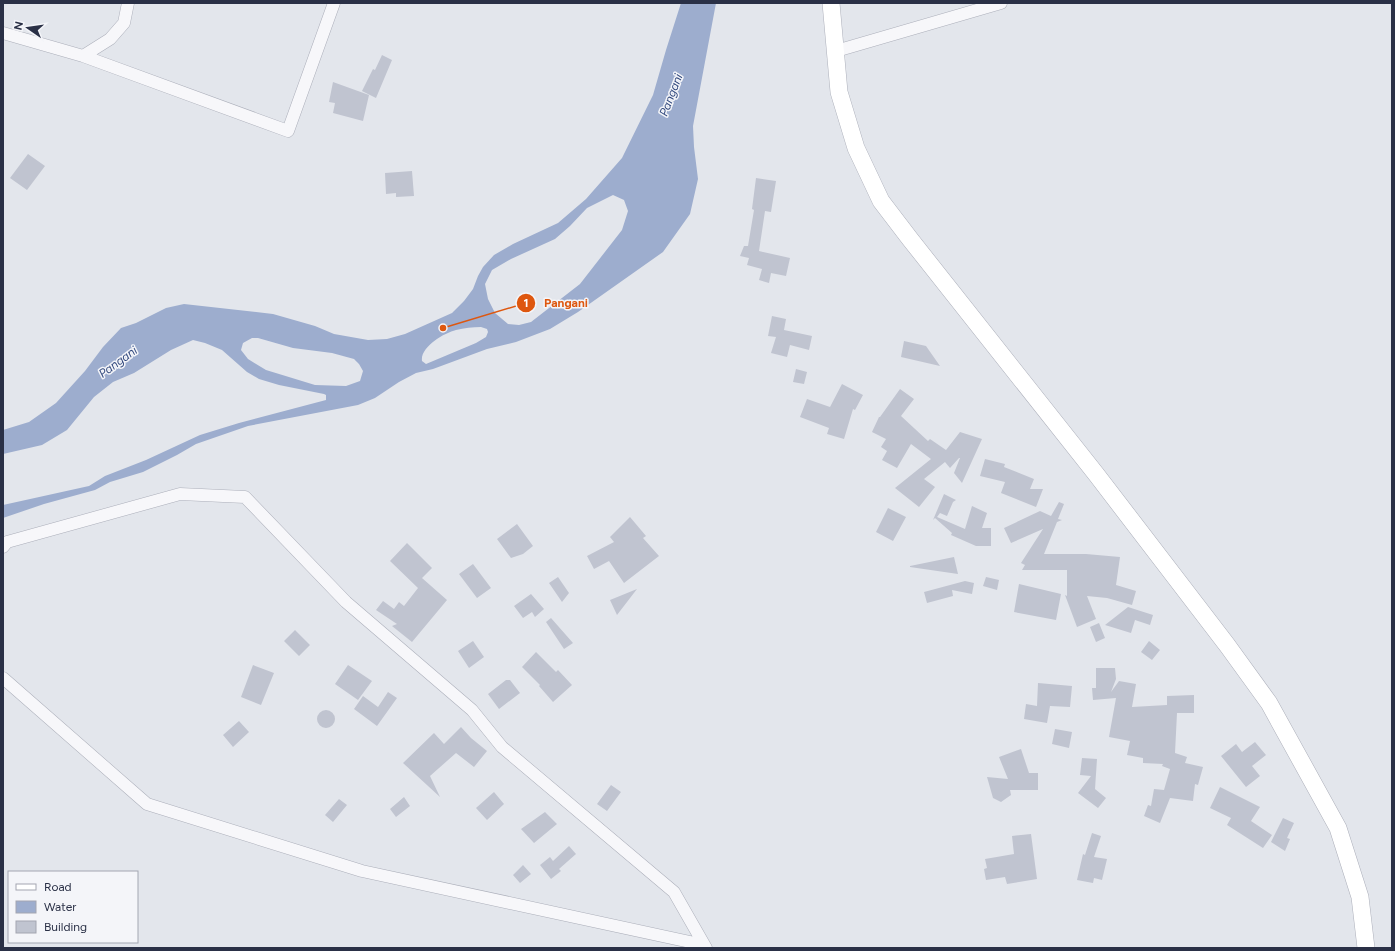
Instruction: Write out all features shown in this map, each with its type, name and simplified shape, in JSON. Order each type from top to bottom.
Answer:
[{"type":"main road","points":[[831,3],[839,92],[856,148],[882,201],[910,239],[1096,474],[1222,638],[1269,704],[1338,828],[1360,897],[1366,948]]},
{"type":"street","points":[[84,56],[110,39],[124,22],[128,3]]},
{"type":"street","points":[[4,35],[84,56],[288,131],[334,3]]},
{"type":"street","points":[[836,51],[1001,3]]},
{"type":"street","points":[[3,547],[7,542],[180,494],[245,497],[346,602],[472,710],[502,747],[674,892],[705,946]]},
{"type":"street","points":[[3,678],[147,804],[362,871],[705,946]]},
{"type":"water","points":[[681,3],[716,3],[693,126],[698,179],[690,214],[663,252],[578,312],[550,329],[516,342],[487,349],[433,369],[416,373],[375,398],[358,405],[248,426],[196,444],[143,472],[110,482],[95,490],[44,504],[3,518],[3,505],[89,486],[105,476],[146,460],[200,435],[326,400],[326,395],[324,394],[279,385],[259,379],[247,372],[222,350],[193,340],[171,350],[134,373],[113,382],[94,397],[67,430],[42,445],[3,454],[3,430],[29,422],[56,403],[121,328],[136,323],[166,308],[184,304],[273,314],[315,326],[334,334],[368,340],[387,339],[405,334],[452,313],[473,289],[483,267],[494,255],[513,244],[558,223],[586,199],[622,158],[653,95]],"holes":[[[613,195],[624,200],[628,211],[622,230],[580,284],[531,322],[519,325],[508,324],[495,313],[488,299],[485,284],[492,270],[511,259],[555,239],[587,208]],[[481,327],[487,329],[488,332],[486,337],[476,343],[426,364],[422,361],[422,356],[425,351],[439,337],[465,328]],[[252,338],[258,338],[293,348],[332,353],[354,359],[363,371],[360,381],[346,386],[315,385],[266,370],[248,359],[241,350],[243,343]]]},
{"type":"building","points":[[382,55],[392,60],[376,98],[362,91]]},
{"type":"building","points":[[333,82],[369,95],[363,121],[333,113],[335,103],[329,102]]},
{"type":"building","points":[[28,154],[45,166],[27,190],[10,178]]},
{"type":"building","points":[[412,171],[414,196],[396,197],[396,193],[386,194],[385,173]]},
{"type":"building","points":[[756,178],[776,181],[771,212],[765,211],[759,251],[790,258],[786,276],[771,273],[769,283],[759,280],[762,269],[747,265],[749,258],[740,256],[744,246],[748,246],[754,210],[752,209]]},
{"type":"building","points":[[772,316],[786,319],[784,330],[812,336],[809,350],[790,345],[787,357],[771,353],[776,337],[768,336]]},
{"type":"building","points":[[904,341],[926,346],[940,366],[901,357]]},
{"type":"building","points":[[796,369],[807,372],[804,384],[793,382]]},
{"type":"building","points":[[842,384],[863,395],[855,410],[853,409],[844,439],[827,434],[829,428],[800,417],[807,399],[830,407]]},
{"type":"building","points":[[900,389],[914,399],[901,416],[928,441],[930,439],[946,450],[960,432],[982,439],[962,483],[954,473],[960,458],[950,468],[945,462],[924,479],[935,487],[919,507],[895,488],[931,459],[911,444],[897,468],[882,460],[887,451],[881,447],[886,439],[872,432],[879,417]]},
{"type":"building","points":[[985,459],[1005,464],[1004,467],[1034,479],[1030,489],[1043,489],[1036,507],[1001,493],[1005,482],[980,476]]},
{"type":"building","points":[[944,494],[956,500],[953,502],[947,516],[940,513],[937,517],[965,529],[972,506],[987,513],[982,528],[991,528],[991,546],[976,546],[951,535],[952,533],[935,518],[933,520]]},
{"type":"building","points":[[1059,502],[1064,504],[1058,519],[1062,520],[1057,522],[1044,554],[1086,554],[1120,557],[1116,585],[1136,591],[1132,605],[1107,598],[1087,596],[1096,619],[1077,627],[1065,595],[1067,596],[1067,570],[1022,570],[1025,565],[1021,563],[1043,529],[1011,543],[1004,528],[1040,511],[1051,516]]},
{"type":"building","points":[[888,508],[906,517],[893,541],[876,532]]},
{"type":"building","points":[[630,517],[646,536],[643,538],[659,556],[624,583],[609,561],[594,569],[587,556],[614,542],[610,537]]},
{"type":"building","points":[[517,524],[533,546],[523,554],[511,558],[497,539]]},
{"type":"building","points":[[407,543],[432,568],[422,578],[447,600],[412,642],[392,626],[397,624],[376,610],[383,601],[394,609],[399,602],[404,606],[418,588],[390,561]]},
{"type":"building","points":[[954,557],[958,574],[910,567],[910,566]]},
{"type":"building","points":[[473,564],[491,588],[477,598],[459,574]]},
{"type":"building","points":[[558,577],[569,593],[562,602],[549,583]]},
{"type":"building","points":[[986,577],[999,580],[997,590],[983,586]]},
{"type":"building","points":[[965,581],[974,583],[972,594],[952,590],[953,596],[927,603],[924,592]]},
{"type":"building","points":[[1019,584],[1061,594],[1056,620],[1014,612]]},
{"type":"building","points":[[637,589],[617,615],[610,600]]},
{"type":"building","points":[[531,594],[544,609],[535,617],[532,612],[523,618],[514,606]]},
{"type":"building","points":[[1128,607],[1153,615],[1150,625],[1135,620],[1131,633],[1105,625]]},
{"type":"building","points":[[551,618],[573,643],[564,649],[546,622]]},
{"type":"building","points":[[1099,623],[1105,638],[1096,642],[1090,627]]},
{"type":"building","points":[[295,630],[310,645],[299,656],[284,641]]},
{"type":"building","points":[[473,641],[484,657],[469,668],[458,651]]},
{"type":"building","points":[[1149,641],[1160,650],[1152,660],[1141,652]]},
{"type":"building","points":[[536,652],[556,672],[558,670],[572,685],[553,702],[539,686],[540,685],[522,667]]},
{"type":"building","points":[[253,665],[274,673],[261,705],[241,697]]},
{"type":"building","points":[[348,665],[372,681],[358,700],[335,684]]},
{"type":"building","points":[[1096,668],[1115,668],[1116,679],[1111,692],[1119,681],[1136,684],[1132,707],[1167,705],[1167,696],[1194,695],[1194,713],[1177,713],[1175,753],[1187,757],[1185,763],[1203,767],[1198,785],[1195,784],[1193,801],[1170,798],[1160,823],[1144,816],[1148,805],[1151,806],[1154,789],[1164,790],[1170,769],[1162,766],[1163,764],[1143,763],[1143,758],[1127,755],[1130,741],[1109,737],[1116,698],[1093,700],[1092,688],[1096,688]]},
{"type":"building","points":[[506,680],[510,680],[520,693],[499,709],[488,694]]},
{"type":"building","points":[[1038,683],[1072,686],[1070,707],[1050,706],[1047,723],[1024,719],[1026,704],[1037,706]]},
{"type":"building","points":[[388,692],[397,698],[377,726],[354,709],[363,696],[378,707]]},
{"type":"building","points":[[326,710],[332,713],[335,719],[332,725],[326,728],[320,725],[317,719],[320,713]]},
{"type":"building","points":[[239,721],[249,732],[233,747],[223,735]]},
{"type":"building","points":[[461,727],[471,738],[487,751],[474,767],[456,753],[430,776],[440,797],[403,763],[434,733],[444,744]]},
{"type":"building","points":[[1055,729],[1072,732],[1069,748],[1052,744]]},
{"type":"building","points":[[1255,742],[1266,755],[1252,766],[1260,776],[1246,787],[1221,756],[1236,744],[1242,752]]},
{"type":"building","points":[[1021,749],[1029,773],[1038,773],[1038,790],[1010,790],[1011,795],[1001,802],[993,798],[987,777],[1008,779],[999,757]]},
{"type":"building","points":[[1082,758],[1097,759],[1095,789],[1106,798],[1098,808],[1078,793],[1091,776],[1080,775]]},
{"type":"building","points":[[611,785],[621,792],[607,811],[597,804]]},
{"type":"building","points":[[1220,787],[1260,807],[1251,821],[1272,835],[1263,848],[1227,825],[1231,818],[1210,808]]},
{"type":"building","points":[[494,792],[504,804],[487,820],[476,808]]},
{"type":"building","points":[[404,797],[410,806],[396,817],[390,809]]},
{"type":"building","points":[[339,799],[347,805],[333,822],[325,815]]},
{"type":"building","points":[[545,812],[557,824],[534,843],[521,829]]},
{"type":"building","points":[[1283,818],[1294,823],[1287,838],[1290,839],[1285,851],[1271,842]]},
{"type":"building","points":[[1092,833],[1101,836],[1094,857],[1107,859],[1102,880],[1094,878],[1093,883],[1077,880],[1083,854],[1085,855]]},
{"type":"building","points":[[1031,834],[1037,879],[1007,884],[1005,877],[986,880],[984,869],[987,868],[985,859],[1014,854],[1012,836]]},
{"type":"building","points":[[569,846],[576,854],[559,869],[561,871],[551,879],[540,865],[550,857],[553,861]]},
{"type":"building","points":[[523,865],[531,874],[520,883],[513,875]]},
{"type":"place","name":"Pangani","points":[[443,328]]}]
